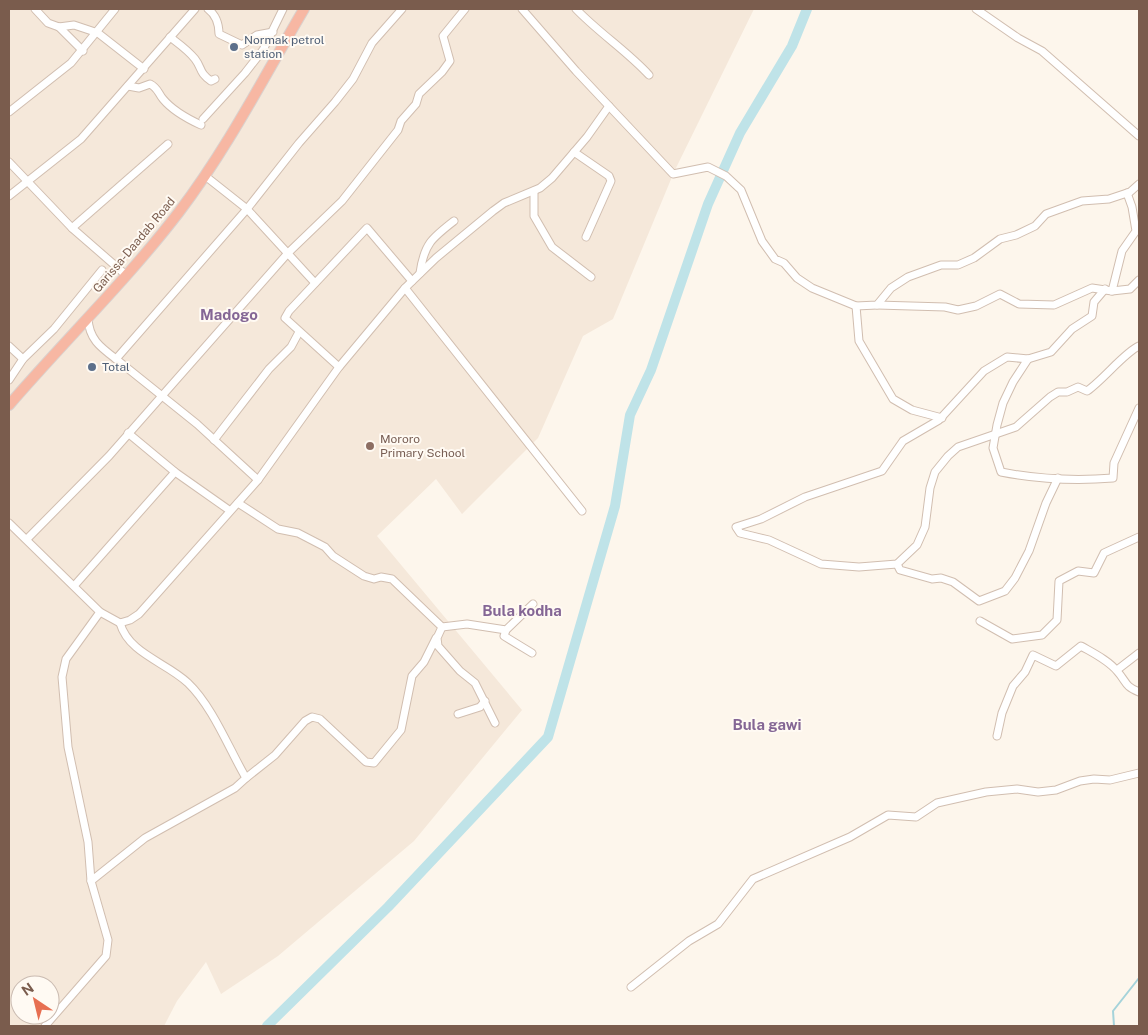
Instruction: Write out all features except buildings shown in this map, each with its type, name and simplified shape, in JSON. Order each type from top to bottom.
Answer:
[{"type":"highway","name":"Garissa-Daadab Road","points":[[9,405],[126,275],[180,210],[244,112],[304,9]]},
{"type":"street","points":[[35,9],[48,23],[59,27],[83,51]]},
{"type":"street","points":[[9,112],[52,79],[83,51],[115,9]]},
{"type":"street","points":[[9,196],[80,139],[144,69],[195,9]]},
{"type":"street","points":[[208,9],[213,13],[219,25],[219,34],[242,45],[257,35],[273,32]]},
{"type":"street","points":[[128,86],[139,88],[150,84],[158,88],[163,99],[182,115],[202,122],[245,74],[273,32],[283,9]]},
{"type":"street","points":[[116,359],[247,209],[353,79],[372,43],[402,9]]},
{"type":"street","points":[[26,540],[128,434],[288,253],[342,200],[398,130],[402,121],[416,104],[419,94],[442,72],[450,61],[443,36],[465,9]]},
{"type":"street","points":[[522,9],[673,174],[708,167],[726,176],[736,184],[741,190],[758,233],[774,259],[784,263],[797,278],[812,288],[856,306],[877,305],[958,310],[976,306],[1000,294],[1019,304],[1054,305],[1092,288],[1108,290],[1130,289],[1139,280]]},
{"type":"street","points":[[576,9],[649,75]]},
{"type":"street","points":[[976,9],[1018,38],[1042,51],[1139,136]]},
{"type":"street","points":[[59,27],[74,25],[98,32],[144,69]]},
{"type":"street","points":[[170,37],[187,50],[197,62],[202,75],[211,81],[215,79]]},
{"type":"street","points":[[9,523],[100,612],[120,623],[130,620],[139,614],[229,510],[238,503],[258,480],[339,367],[404,288],[493,211],[504,203],[534,190],[552,178],[609,106]]},
{"type":"street","points":[[72,228],[91,209],[168,144]]},
{"type":"street","points":[[574,152],[609,176],[612,181],[586,237]]},
{"type":"street","points":[[9,162],[26,182],[41,194],[72,228],[126,275]]},
{"type":"street","points":[[204,175],[247,209],[315,283]]},
{"type":"street","points":[[877,305],[891,288],[908,277],[941,265],[958,265],[974,258],[1000,239],[1016,235],[1035,226],[1046,214],[1082,201],[1100,201],[1126,193],[1139,184]]},
{"type":"street","points":[[534,190],[534,216],[552,247],[591,276]]},
{"type":"street","points":[[1126,193],[1132,207],[1136,231],[1122,251],[1108,290],[1094,302],[1092,316],[1072,329],[1051,352],[1028,359],[1007,357],[984,371],[942,418],[903,441],[882,471],[805,497],[761,519],[736,527],[740,533],[769,540],[821,564],[859,567],[897,564],[917,545],[925,528],[930,488],[935,472],[958,447],[1016,427],[1058,392],[1067,392],[1078,388],[1087,391],[1121,362],[1132,349],[1139,346]]},
{"type":"street","points":[[420,273],[426,247],[433,237],[454,221]]},
{"type":"street","points":[[339,367],[285,318],[367,228],[412,281]]},
{"type":"street","points":[[9,380],[23,359],[54,329],[102,270]]},
{"type":"street","points":[[404,288],[582,511]]},
{"type":"street","points":[[856,306],[859,341],[893,399],[912,410],[942,418]]},
{"type":"street","points":[[88,318],[92,338],[214,440],[258,480]]},
{"type":"street","points":[[214,440],[269,369],[291,347],[299,332]]},
{"type":"street","points":[[9,346],[23,359]]},
{"type":"street","points":[[1028,359],[1013,382],[1003,404],[996,433],[993,448],[1001,472],[1022,476],[1090,480],[1113,478],[1114,463],[1139,408]]},
{"type":"street","points":[[128,434],[175,472],[229,510]]},
{"type":"street","points":[[74,586],[175,472]]},
{"type":"street","points":[[897,564],[900,570],[923,578],[942,578],[953,582],[979,601],[1005,591],[1029,551],[1046,503],[1058,478]]},
{"type":"street","points":[[238,503],[278,529],[298,533],[325,547],[333,556],[364,576],[374,579],[381,577],[392,579],[442,627]]},
{"type":"street","points":[[980,621],[1012,640],[1042,636],[1058,620],[1059,581],[1078,571],[1094,573],[1104,553],[1139,537]]},
{"type":"street","points":[[532,653],[504,636],[506,630],[533,604]]},
{"type":"street","points":[[45,1026],[95,971],[109,948],[91,882],[88,842],[68,747],[62,677],[66,659],[100,612]]},
{"type":"street","points":[[120,623],[123,635],[134,646],[182,678],[195,691],[246,778]]},
{"type":"street","points":[[442,627],[467,624],[506,630]]},
{"type":"street","points":[[91,882],[145,838],[235,788],[268,762],[305,721],[312,717],[320,719],[366,762],[374,763],[401,730],[412,676],[424,662],[442,627]]},
{"type":"street","points":[[436,638],[442,652],[475,683],[495,723]]},
{"type":"street","points":[[997,736],[1002,714],[1013,686],[1025,672],[1033,655],[1056,666],[1081,646],[1100,656],[1117,670],[1128,688],[1139,692]]},
{"type":"street","points":[[1117,670],[1139,653]]},
{"type":"street","points":[[458,714],[480,707],[485,701]]},
{"type":"street","points":[[630,987],[689,941],[718,924],[753,879],[850,837],[888,815],[916,817],[937,803],[986,792],[1017,788],[1038,792],[1056,790],[1080,781],[1094,779],[1110,780],[1139,773]]},
{"type":"shaded area","points":[[9,9],[754,9],[674,172],[613,319],[583,336],[538,438],[462,514],[436,479],[377,536],[522,710],[414,841],[278,956],[221,994],[206,962],[177,1001],[164,1026],[9,1026]]},
{"type":"waterway","points":[[267,1026],[388,907],[548,737],[615,506],[630,415],[651,370],[708,204],[740,133],[792,46],[807,9]]},
{"type":"waterway","points":[[1114,1026],[1113,1011],[1139,978]]},
{"type":"place","name":"Normak petrol station","points":[[234,47]]},
{"type":"place","name":"Total","points":[[92,367]]},
{"type":"place","name":"Mororo Primary School","points":[[370,446]]},
{"type":"district","name":"Madogo","points":[[229,315]]},
{"type":"district","name":"Bula kodha","points":[[522,611]]},
{"type":"district","name":"Bula gawi","points":[[767,725]]}]
